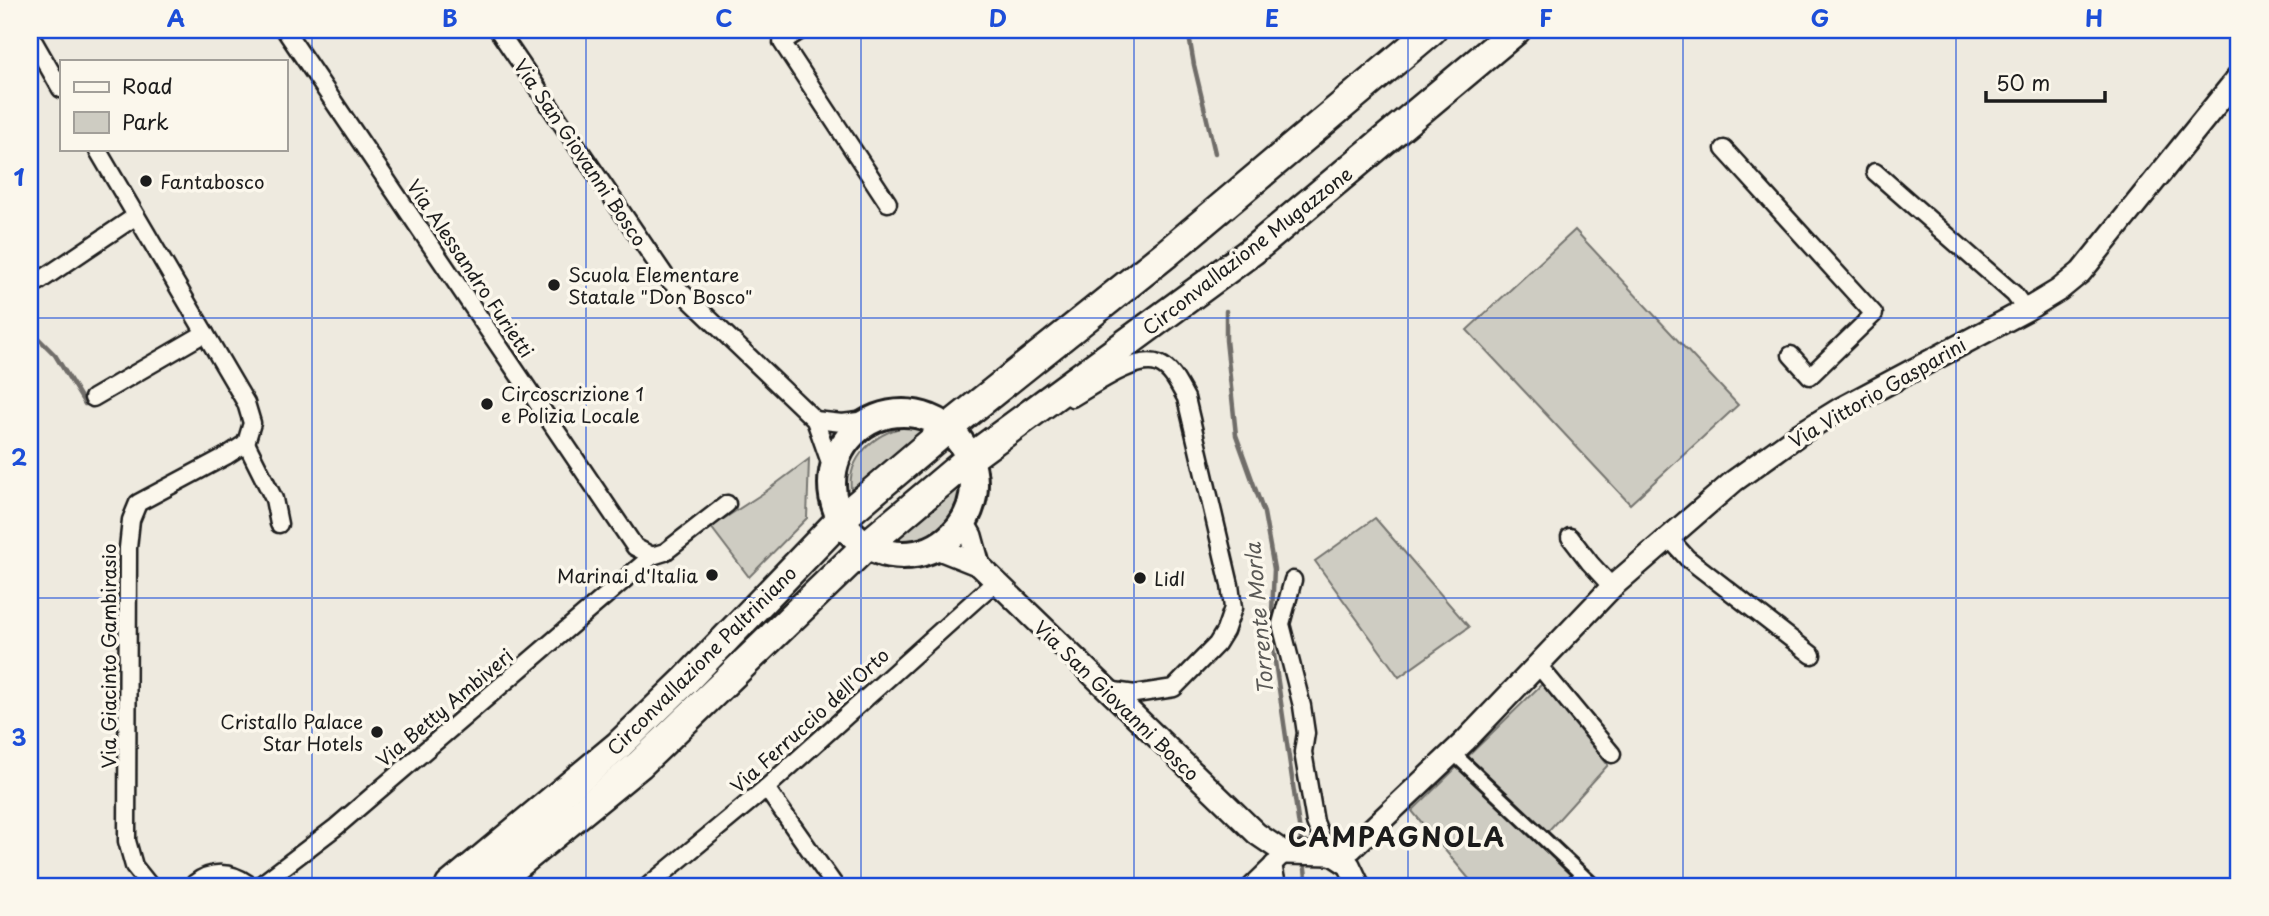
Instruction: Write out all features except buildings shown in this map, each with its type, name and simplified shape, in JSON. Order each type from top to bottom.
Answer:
[{"type":"highway","points":[[947,429],[1167,253],[1432,30]]},
{"type":"highway","name":"Circonvallazione Mugazzone","points":[[969,460],[1252,251],[1516,30]]},
{"type":"highway","name":"Circonvallazione Paltriniano","points":[[450,886],[586,772],[687,679],[841,519],[947,429]]},
{"type":"highway","name":"Circonvallazione Paltriniano","points":[[491,886],[640,764],[867,545],[969,460]]},
{"type":"highway","points":[[431,886],[561,778],[586,772]]},
{"type":"main road","points":[[833,471],[848,440],[860,428],[875,419],[893,414],[912,414],[933,420],[947,429],[960,443],[969,460],[974,486],[970,507],[963,522],[947,539],[919,553],[888,553],[867,545],[852,533],[841,519]]},
{"type":"main road","name":"Via San Giovanni Bosco","points":[[833,471],[833,494],[841,519]]},
{"type":"main road","points":[[197,886],[210,878],[222,877],[246,886]]},
{"type":"street","name":"Via Alessandro Furietti","points":[[285,30],[635,547],[652,556]]},
{"type":"street","points":[[801,30],[782,42],[888,204]]},
{"type":"street","name":"Via San Giovanni Bosco","points":[[505,32],[666,277],[815,420],[833,471]]},
{"type":"street","points":[[30,35],[60,87]]},
{"type":"street","name":"Via Vittorio Gasparini","points":[[1327,861],[1377,824],[1452,752],[1612,587],[1734,481],[1798,435],[1873,390],[2026,310],[2059,290],[2081,272],[2239,76]]},
{"type":"street","points":[[1724,149],[1874,314],[1810,376],[1791,355]]},
{"type":"street","points":[[98,150],[246,403],[252,423],[246,443],[274,499],[279,524]]},
{"type":"street","points":[[1875,172],[2014,294],[2026,310]]},
{"type":"street","points":[[38,282],[136,216]]},
{"type":"street","points":[[93,398],[205,333]]},
{"type":"street","points":[[1025,419],[1058,406],[1134,363],[1160,364],[1171,372],[1186,398],[1233,608],[1217,644],[1174,688],[1135,694],[1108,690]]},
{"type":"street","points":[[815,420],[842,423],[875,419]]},
{"type":"street","name":"Via Giacinto Gambirasio","points":[[150,886],[134,866],[127,841],[128,548],[131,520],[138,503],[246,443]]},
{"type":"street","name":"Via Betty Ambiveri","points":[[259,886],[336,827],[652,556],[665,552],[727,504]]},
{"type":"street","name":"Via San Giovanni Bosco","points":[[963,522],[971,536],[979,565]]},
{"type":"street","points":[[1570,537],[1612,587]]},
{"type":"street","points":[[1668,538],[1687,558],[1812,655]]},
{"type":"street","name":"Via San Giovanni Bosco","points":[[934,547],[979,565],[1284,858]]},
{"type":"street","points":[[1293,580],[1281,624],[1303,706],[1306,733],[1303,752],[1315,822],[1324,844],[1327,861],[1350,886]]},
{"type":"street","name":"Via Ferruccio dell'Orto","points":[[648,886],[766,788],[995,582]]},
{"type":"street","points":[[1538,665],[1612,754]]},
{"type":"street","points":[[1452,752],[1594,886]]},
{"type":"street","points":[[766,788],[835,886]]},
{"type":"street","points":[[1277,886],[1284,858]]},
{"type":"street","points":[[1251,886],[1284,858],[1327,861],[1359,886]]},
{"type":"green space","points":[[1575,230],[1738,405],[1630,504],[1467,330]]},
{"type":"green space","points":[[905,427],[925,429],[851,490],[854,467],[865,448],[883,435]]},
{"type":"green space","points":[[809,459],[807,518],[749,577],[711,527]]},
{"type":"green space","points":[[965,479],[961,506],[945,528],[922,542],[894,541]]},
{"type":"green space","points":[[1375,518],[1469,627],[1399,677],[1315,561]]},
{"type":"green space","points":[[1542,684],[1608,765],[1539,841],[1586,886],[1475,886],[1412,811]]},
{"type":"waterway","name":"Torrente Morla","points":[[1188,30],[1215,153]]},
{"type":"waterway","name":"Torrente Morla","points":[[1226,311],[1226,340],[1236,435],[1264,513],[1274,569],[1271,634],[1302,847]]},
{"type":"waterway","points":[[30,330],[55,355],[85,404]]},
{"type":"waterway","name":"Torrente Morla","points":[[1304,860],[1307,886]]},
{"type":"place","name":"Fantabosco","points":[[146,181]]},
{"type":"place","name":"Scuola Elementare Statale \"Don Bosco\"","points":[[554,285]]},
{"type":"place","name":"Circoscrizione 1 e Polizia Locale","points":[[487,404]]},
{"type":"place","name":"Marinai d'Italia","points":[[712,575]]},
{"type":"place","name":"Lidl","points":[[1140,578]]},
{"type":"place","name":"Cristallo Palace Star Hotels","points":[[377,732]]},
{"type":"district","name":"CAMPAGNOLA","points":[[1397,836]]}]
